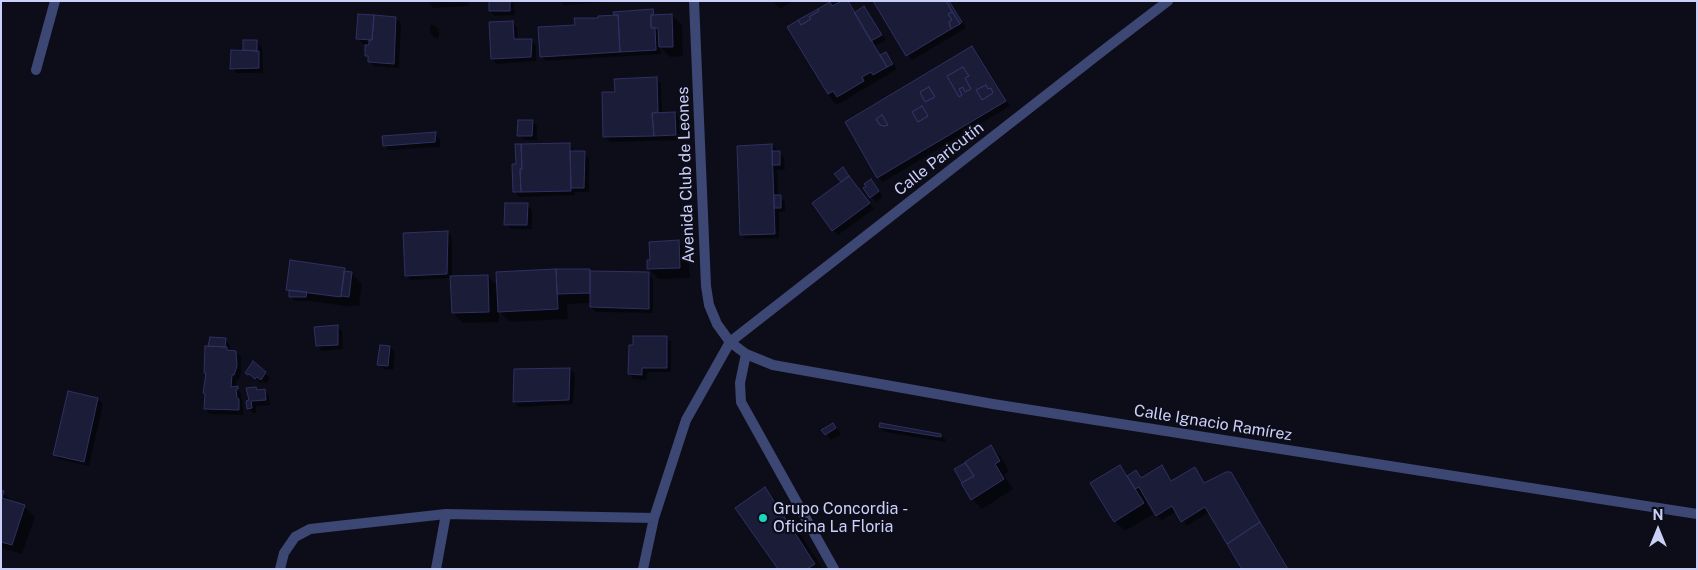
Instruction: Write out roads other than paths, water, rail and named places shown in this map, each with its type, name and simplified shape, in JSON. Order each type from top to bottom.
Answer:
[{"type":"street","points":[[36,70],[55,1]]},
{"type":"street","name":"Avenida Club de Leones","points":[[694,1],[706,286],[709,305],[717,324],[730,342]]},
{"type":"street","name":"Calle Paricutín","points":[[730,342],[1168,1]]},
{"type":"street","points":[[643,569],[654,518],[686,420],[730,342]]},
{"type":"street","name":"Calle Ignacio Ramírez","points":[[730,342],[746,354],[773,365],[993,404],[1697,514]]},
{"type":"street","points":[[746,354],[740,383],[741,402],[834,569]]},
{"type":"street","points":[[280,569],[284,553],[295,537],[310,529],[446,514],[654,518]]},
{"type":"street","points":[[436,569],[446,514]]},
{"type":"place","name":"Grupo Concordia - Oficina La Floria","points":[[763,518]]}]
